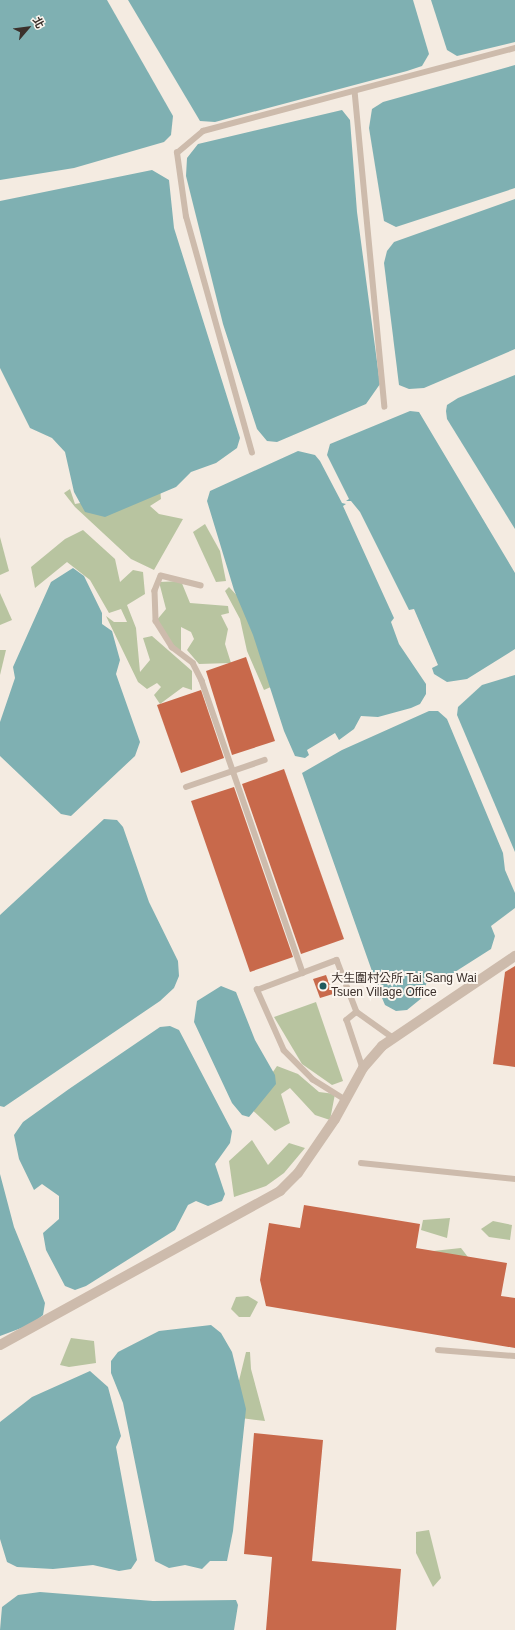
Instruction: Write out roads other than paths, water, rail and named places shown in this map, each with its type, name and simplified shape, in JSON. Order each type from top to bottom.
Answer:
[{"type":"street","points":[[0,1345],[280,1191],[298,1173],[345,1100],[363,1068],[392,1037],[515,956]]},
{"type":"lane","points":[[252,453],[186,217],[176,153],[202,131],[515,48]]},
{"type":"lane","points":[[356,91],[385,408]]},
{"type":"lane","points":[[201,586],[161,576],[155,591],[156,621],[172,647],[193,663],[233,771],[303,973]]},
{"type":"lane","points":[[186,787],[265,760]]},
{"type":"lane","points":[[345,1100],[313,1080],[284,1051],[257,990],[337,960],[357,1012],[392,1037]]},
{"type":"lane","points":[[357,1012],[347,1020],[363,1068]]},
{"type":"lane","points":[[361,1164],[515,1179]]},
{"type":"lane","points":[[438,1350],[515,1356]]},
{"type":"water","points":[[0,0],[107,0],[173,116],[171,135],[164,142],[74,168],[0,180]]},
{"type":"water","points":[[128,0],[413,0],[429,54],[422,66],[407,71],[215,122],[200,121]]},
{"type":"water","points":[[431,0],[515,0],[515,42],[457,56],[447,50]]},
{"type":"water","points":[[515,65],[515,188],[396,227],[384,221],[369,128],[372,109],[383,102]]},
{"type":"water","points":[[342,110],[350,120],[357,212],[380,384],[366,404],[277,442],[267,441],[257,429],[223,324],[186,176],[187,158],[198,144]]},
{"type":"water","points":[[152,170],[169,180],[174,228],[240,438],[237,448],[216,463],[191,472],[176,487],[105,517],[85,512],[74,492],[65,452],[52,438],[30,428],[0,368],[0,201]]},
{"type":"water","points":[[515,199],[515,349],[424,388],[409,389],[399,385],[384,263],[387,251],[394,242]]},
{"type":"water","points":[[515,375],[515,529],[447,419],[446,411],[447,405],[458,398]]},
{"type":"water","points":[[410,411],[419,412],[515,573],[515,649],[467,679],[447,682],[434,674],[432,668],[438,665],[414,609],[409,610],[360,512],[351,501],[346,501],[349,499],[327,455],[330,444]]},
{"type":"water","points":[[298,451],[315,455],[320,461],[342,503],[346,504],[343,506],[394,618],[391,622],[399,644],[426,684],[426,694],[420,704],[378,717],[361,716],[354,729],[339,740],[335,733],[307,750],[309,755],[305,758],[295,756],[284,731],[253,635],[234,590],[207,501],[210,491]]},
{"type":"water","points":[[73,568],[84,576],[102,613],[102,624],[112,631],[120,660],[116,674],[140,742],[135,756],[71,816],[61,814],[0,756],[0,722],[15,678],[13,667],[51,582]]},
{"type":"water","points":[[515,675],[515,852],[457,715],[458,707],[482,685]]},
{"type":"water","points":[[429,711],[438,711],[447,719],[503,853],[505,870],[515,893],[515,908],[491,926],[495,936],[491,949],[436,984],[429,980],[423,989],[423,997],[407,1010],[396,1011],[385,1005],[379,991],[302,773],[342,750]]},
{"type":"water","points":[[104,819],[117,820],[123,827],[149,902],[178,961],[179,976],[174,988],[160,1001],[4,1107],[0,1106],[0,915]]},
{"type":"water","points":[[221,986],[236,992],[255,1040],[275,1075],[276,1084],[249,1117],[242,1115],[232,1103],[194,1022],[197,1001]]},
{"type":"water","points":[[170,1026],[179,1030],[232,1131],[230,1143],[215,1164],[225,1194],[222,1201],[208,1206],[196,1201],[188,1205],[175,1230],[86,1286],[75,1290],[65,1286],[46,1250],[43,1233],[59,1219],[59,1196],[42,1184],[34,1190],[19,1159],[14,1135],[23,1122],[69,1089],[160,1027]]},
{"type":"water","points":[[0,1174],[14,1227],[45,1303],[43,1315],[32,1324],[0,1336]]},
{"type":"water","points":[[211,1325],[221,1333],[232,1352],[246,1409],[233,1531],[227,1561],[210,1561],[202,1569],[185,1565],[169,1568],[155,1561],[123,1403],[111,1373],[111,1361],[118,1352],[159,1331]]},
{"type":"water","points":[[90,1371],[108,1387],[121,1436],[116,1447],[137,1560],[131,1569],[119,1571],[93,1565],[53,1569],[17,1567],[7,1562],[0,1539],[0,1422],[32,1397]]},
{"type":"water","points":[[40,1592],[153,1601],[236,1600],[238,1605],[234,1630],[0,1630],[2,1607],[18,1595]]},
{"type":"place","name":"大生圍村公所 Tai Sang Wai Tsuen Village Office","points":[[323,986]]}]
